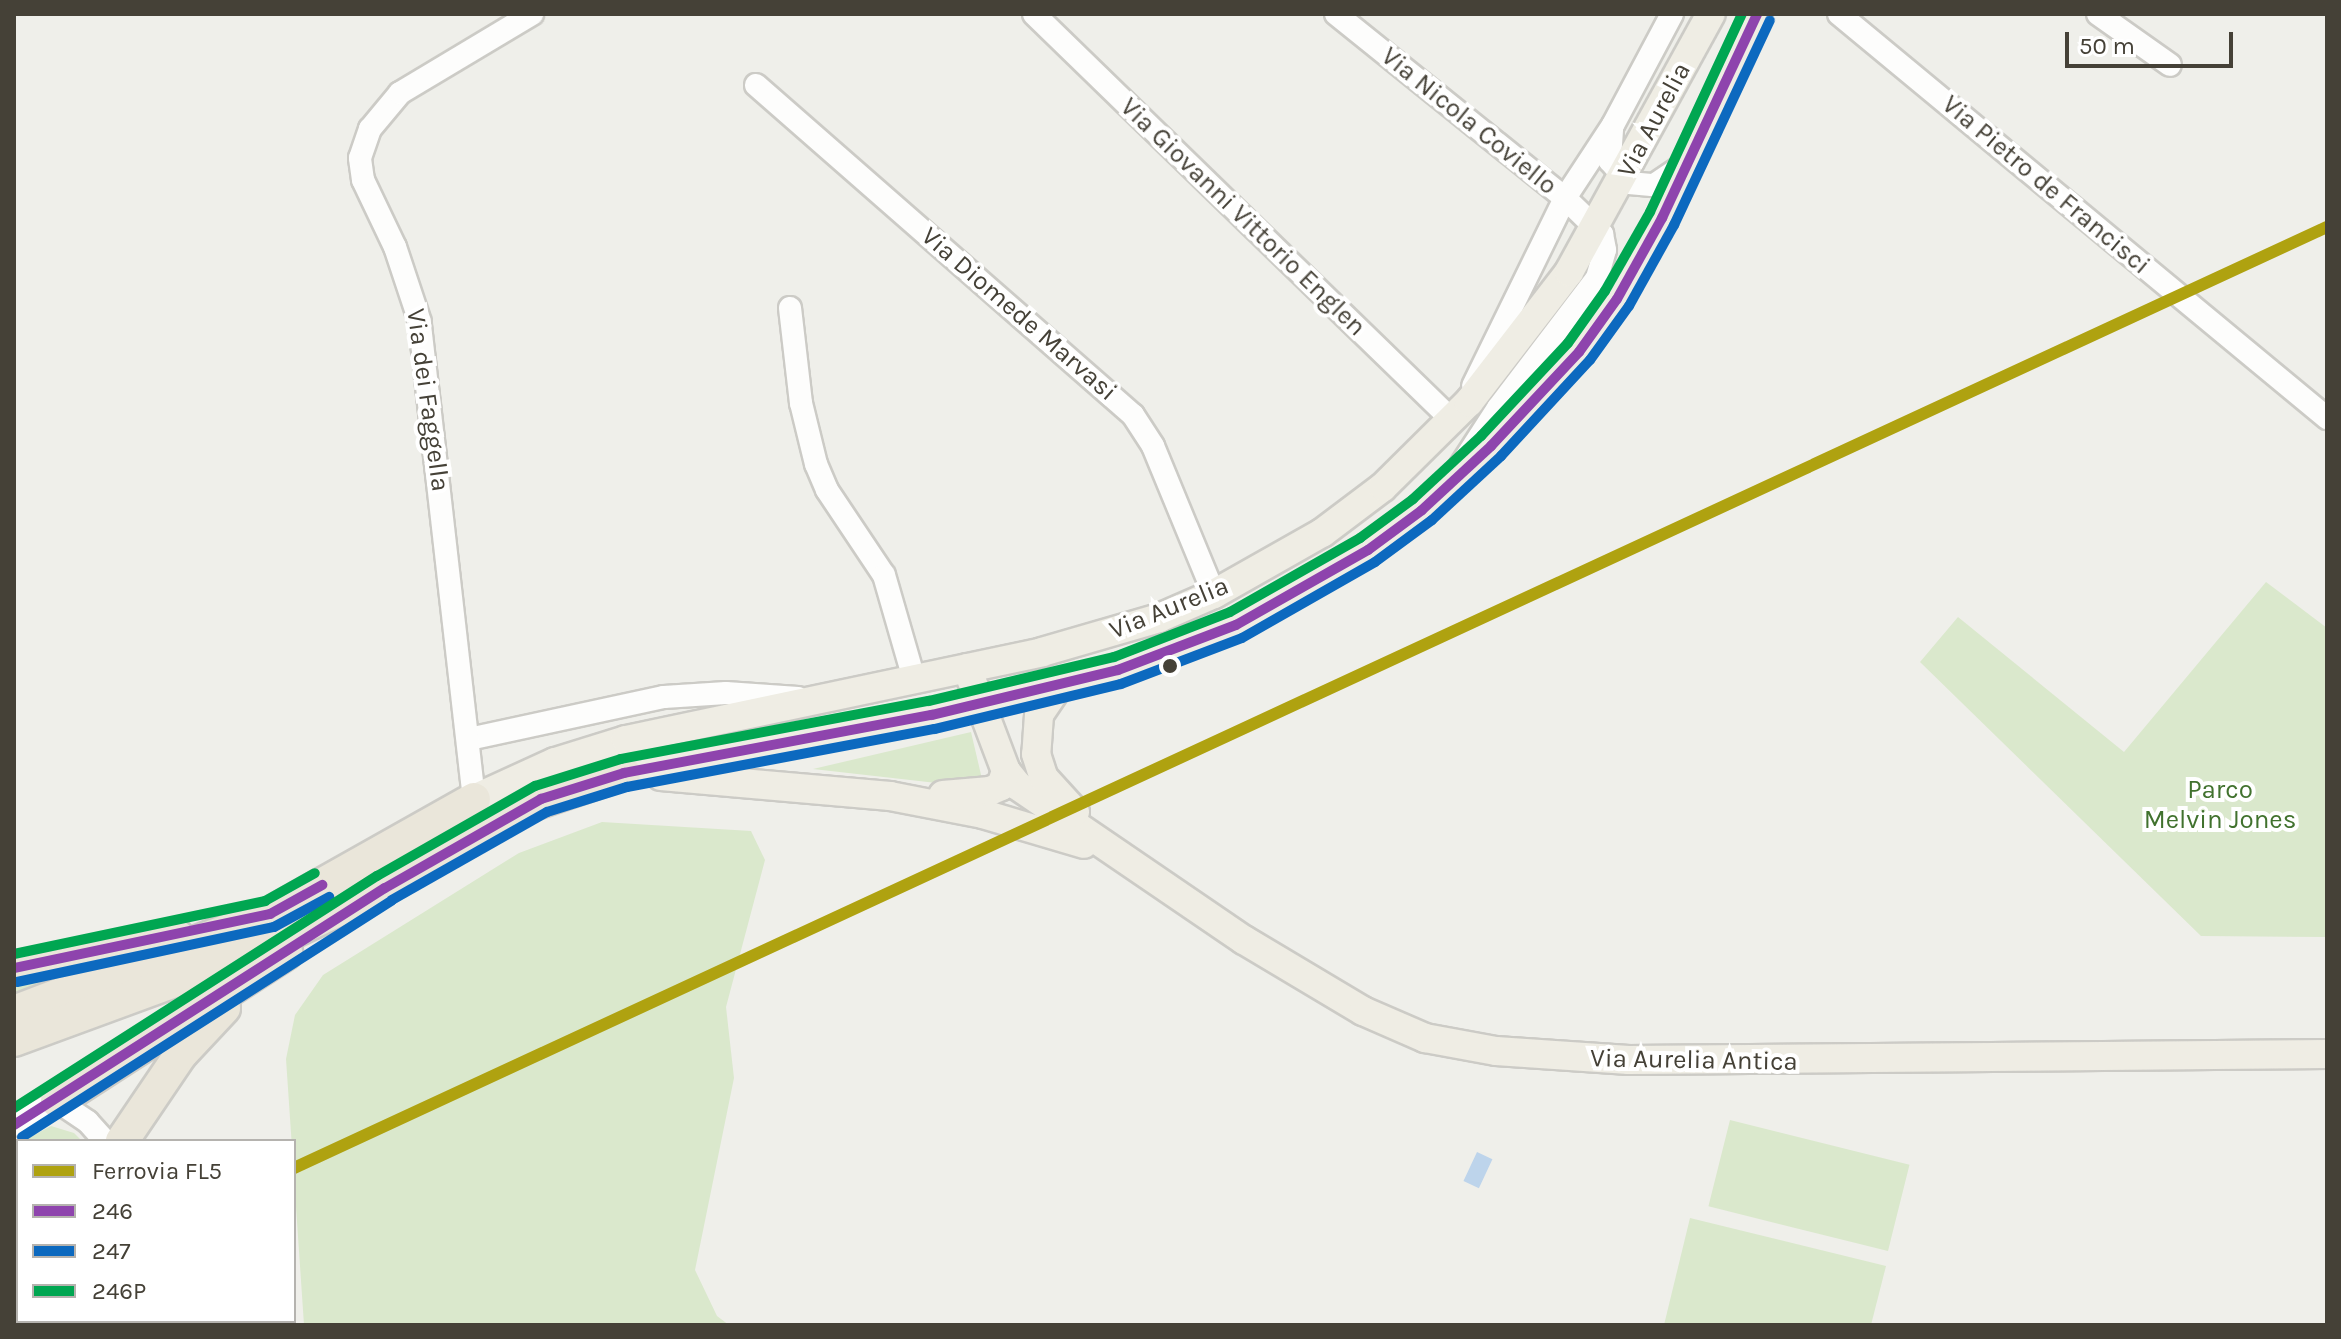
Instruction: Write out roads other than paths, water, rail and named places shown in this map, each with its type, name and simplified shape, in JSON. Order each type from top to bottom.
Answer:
[{"type":"highway","name":"Via Aurelia","points":[[14,1040],[239,957],[385,888],[499,819],[562,791],[624,773]]},
{"type":"highway","name":"Via Aurelia","points":[[14,1012],[270,914],[474,799]]},
{"type":"highway","points":[[57,1101],[385,888]]},
{"type":"highway","points":[[14,968],[270,914]]},
{"type":"highway","points":[[123,1139],[181,1054],[259,971]]},
{"type":"main road","name":"Via Aurelia","points":[[474,799],[575,755],[1103,636],[1214,594],[1353,513],[1460,411],[1569,272],[1623,180],[1711,14]]},
{"type":"main road","name":"Via Aurelia","points":[[624,773],[981,705],[1057,688],[1152,659],[1261,613],[1399,529],[1451,484],[1535,401],[1604,318],[1645,252],[1757,14]]},
{"type":"main road","points":[[967,668],[1006,771],[1031,796],[1114,853]]},
{"type":"main road","points":[[1057,688],[1039,715],[1038,762],[1051,788],[1114,853]]},
{"type":"main road","points":[[624,773],[890,796],[979,794],[1001,786],[1006,771]]},
{"type":"main road","points":[[890,796],[1014,822],[1114,853]]},
{"type":"main road","name":"Via Aurelia Antica","points":[[1114,853],[1335,996],[1406,1031],[1465,1047],[1613,1060],[1772,1062],[2327,1054]]},
{"type":"street","name":"Via dei Faggella","points":[[474,799],[420,322],[395,247],[363,180],[360,158],[370,129],[400,93],[532,14]]},
{"type":"street","name":"Via Giovanni Vittorio Englen","points":[[1034,14],[1460,411]]},
{"type":"street","name":"Via Nicola Coviello","points":[[1336,14],[1565,198]]},
{"type":"street","name":"Via Aurelia","points":[[1460,411],[1565,198],[1613,125],[1672,14]]},
{"type":"street","name":"Via Pietro de Francisci","points":[[1839,14],[2327,418]]},
{"type":"street","points":[[2098,14],[2170,65]]},
{"type":"street","name":"Via Diomede Marvasi","points":[[756,85],[1133,415],[1153,446],[1214,594]]},
{"type":"street","points":[[1613,125],[1609,153],[1623,180],[1654,185],[1686,163]]},
{"type":"street","points":[[1451,484],[1483,429],[1597,278],[1605,250],[1597,226],[1565,198]]},
{"type":"street","points":[[790,308],[801,403],[816,464],[827,490],[884,575],[914,679]]},
{"type":"street","name":"Via Aurelia","points":[[469,739],[683,694],[813,699]]},
{"type":"street","points":[[14,1125],[57,1101],[88,1122],[103,1139]]},
{"type":"water","points":[[1477,1152],[1492,1159],[1479,1188],[1463,1181]]},
{"type":"rail line","name":"FL5","points":[[296,1167],[2327,227]]},
{"type":"park label","name":"Parco Melvin Jones","points":[[2220,805]]}]
